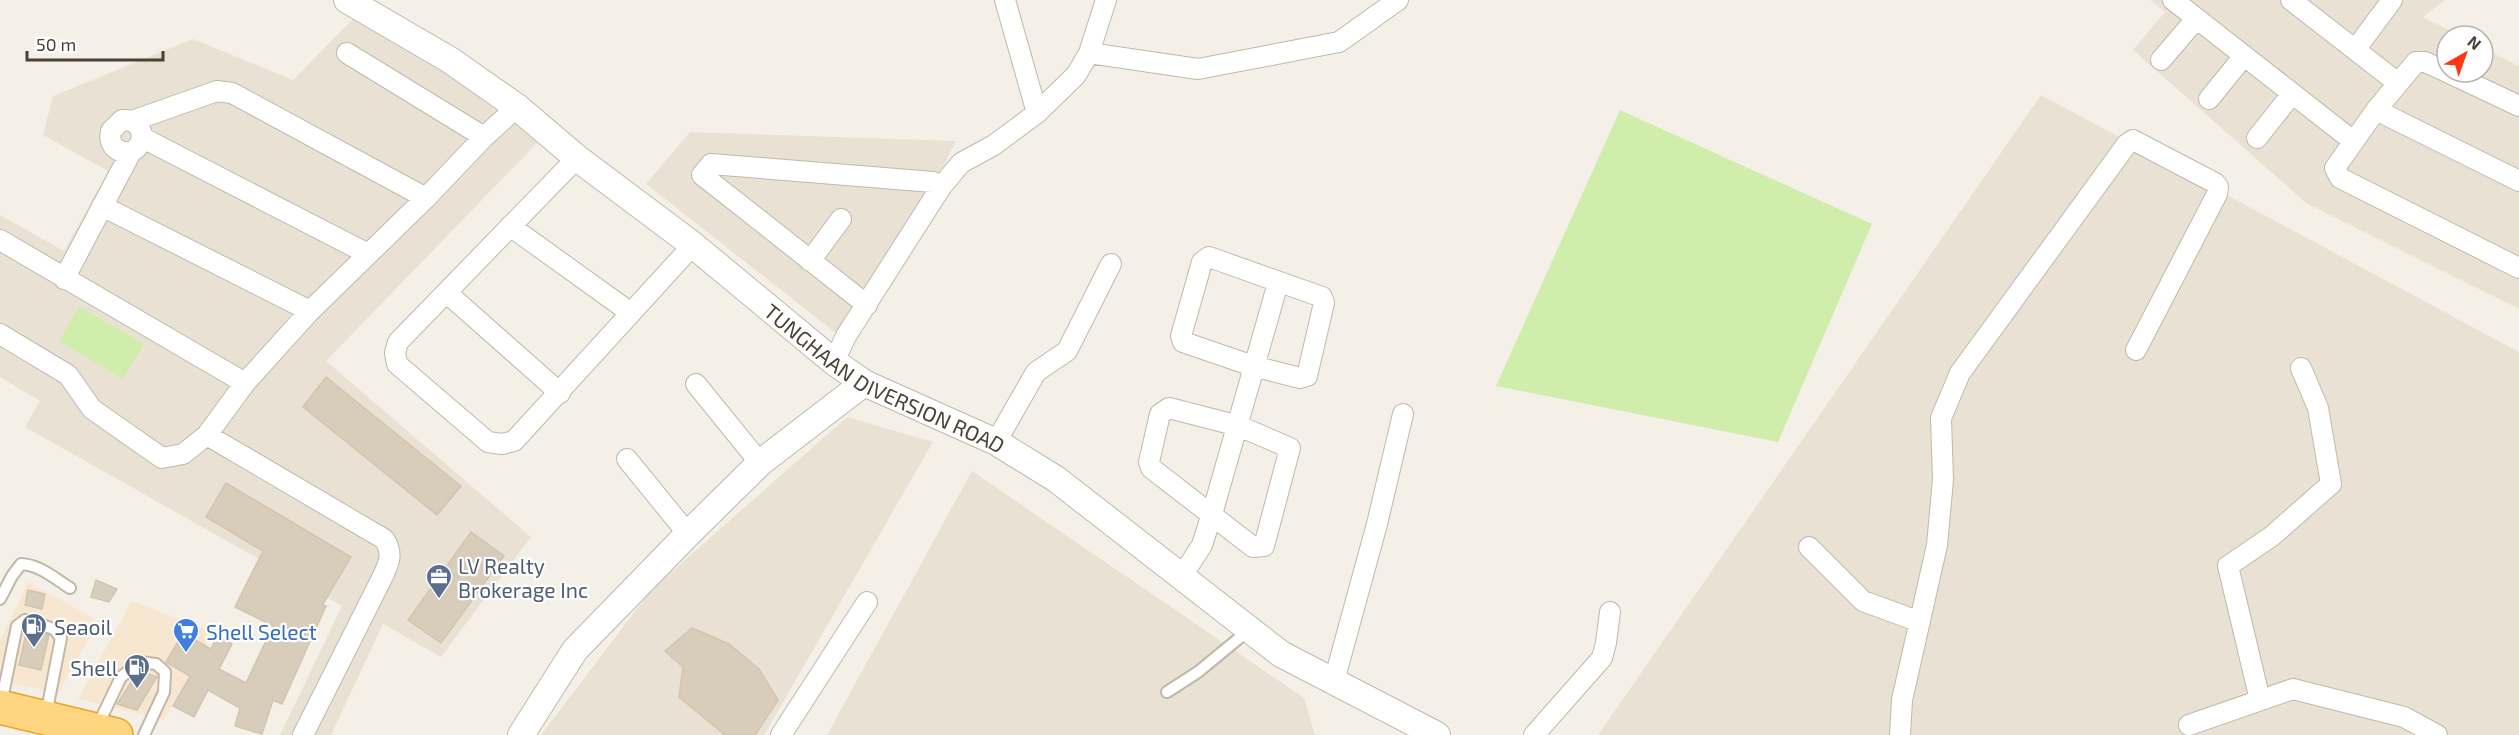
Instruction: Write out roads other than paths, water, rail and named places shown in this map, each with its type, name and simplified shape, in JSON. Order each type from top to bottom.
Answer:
[{"type":"highway","points":[[0,707],[106,733]]},
{"type":"street","name":"TUNGHAAN DIVERSION ROAD","points":[[348,0],[450,60],[517,107],[577,158],[693,245],[834,362],[864,383],[996,442],[1056,479],[1281,654],[1437,735]]},
{"type":"street","points":[[1005,0],[1037,113]]},
{"type":"street","points":[[834,362],[846,336],[941,187],[961,163],[994,145],[1037,113],[1076,75],[1089,53],[1106,0]]},
{"type":"street","points":[[1089,53],[1198,69],[1340,42],[1398,0]]},
{"type":"street","points":[[2173,0],[2353,141]]},
{"type":"street","points":[[2291,0],[2398,82]]},
{"type":"street","points":[[2355,50],[2392,0]]},
{"type":"street","points":[[2161,60],[2196,19]]},
{"type":"street","points":[[347,53],[484,136]]},
{"type":"street","points":[[2209,99],[2244,56]]},
{"type":"street","points":[[2435,67],[2417,61],[2376,110],[2335,168],[2340,178],[2519,268]]},
{"type":"street","points":[[2472,84],[2519,106]]},
{"type":"street","points":[[368,254],[137,145],[116,149],[110,136],[117,123],[132,121],[217,91],[232,93],[426,198]]},
{"type":"street","points":[[2257,138],[2292,94]]},
{"type":"street","points":[[0,334],[68,375],[92,409],[162,458],[183,454],[207,435],[245,383],[310,311],[426,198],[484,136],[517,107]]},
{"type":"street","points":[[2376,110],[2519,181]]},
{"type":"street","points":[[64,279],[137,145],[140,128],[132,121]]},
{"type":"street","points":[[1900,735],[1902,700],[1937,545],[1943,480],[1941,418],[1944,409],[1960,373],[2127,144],[2133,140],[2216,183],[2218,187],[2217,195],[2136,350]]},
{"type":"street","points":[[577,158],[398,342],[395,353],[397,364],[488,442],[502,444],[514,441],[693,245]]},
{"type":"street","points":[[867,305],[702,176],[711,164],[933,182],[941,187]]},
{"type":"street","points":[[102,206],[310,311]]},
{"type":"street","points":[[810,261],[841,219]]},
{"type":"street","points":[[510,226],[631,313]]},
{"type":"street","points":[[0,240],[245,383]]},
{"type":"street","points":[[1209,257],[1278,283],[1318,295],[1323,300],[1306,376],[1300,378],[1253,366],[1186,345],[1182,339],[1202,262],[1209,257]]},
{"type":"street","points":[[996,442],[1036,372],[1067,351],[1111,264]]},
{"type":"street","points":[[1182,576],[1202,545],[1239,426],[1253,366],[1278,283]]},
{"type":"street","points":[[447,293],[560,393]]},
{"type":"street","points":[[2260,700],[2228,566],[2272,536],[2331,484],[2318,408],[2301,368]]},
{"type":"street","points":[[521,735],[575,650],[688,534],[760,463],[864,383]]},
{"type":"street","points":[[696,384],[760,463]]},
{"type":"street","points":[[1169,408],[1239,426],[1290,448],[1264,546],[1253,546],[1151,468],[1149,462],[1160,414],[1169,408]]},
{"type":"street","points":[[1334,681],[1377,524],[1403,414]]},
{"type":"street","points":[[207,435],[384,539],[390,548],[390,560],[383,576],[303,735]]},
{"type":"street","points":[[627,459],[688,534]]},
{"type":"street","points":[[1809,548],[1863,601],[1920,622]]},
{"type":"street","points":[[781,735],[867,602]]},
{"type":"street","points":[[1534,735],[1602,658],[1610,612]]},
{"type":"street","points":[[2189,725],[2293,689],[2404,717],[2433,734]]},
{"type":"lane","points":[[0,599],[21,564],[43,570],[70,588]]},
{"type":"lane","points":[[0,707],[17,626],[25,620],[54,629],[61,638],[46,718]]},
{"type":"lane","points":[[1167,692],[1198,672],[1249,630]]},
{"type":"lane","points":[[106,733],[121,677],[140,662],[156,664],[165,672],[164,692],[144,735]]},
{"type":"place","name":"LV Realty Brokerage Inc","points":[[439,600]]},
{"type":"place","name":"Seaoil","points":[[34,649]]},
{"type":"place","name":"Shell Select","points":[[186,654]]},
{"type":"place","name":"Shell","points":[[137,690]]}]
